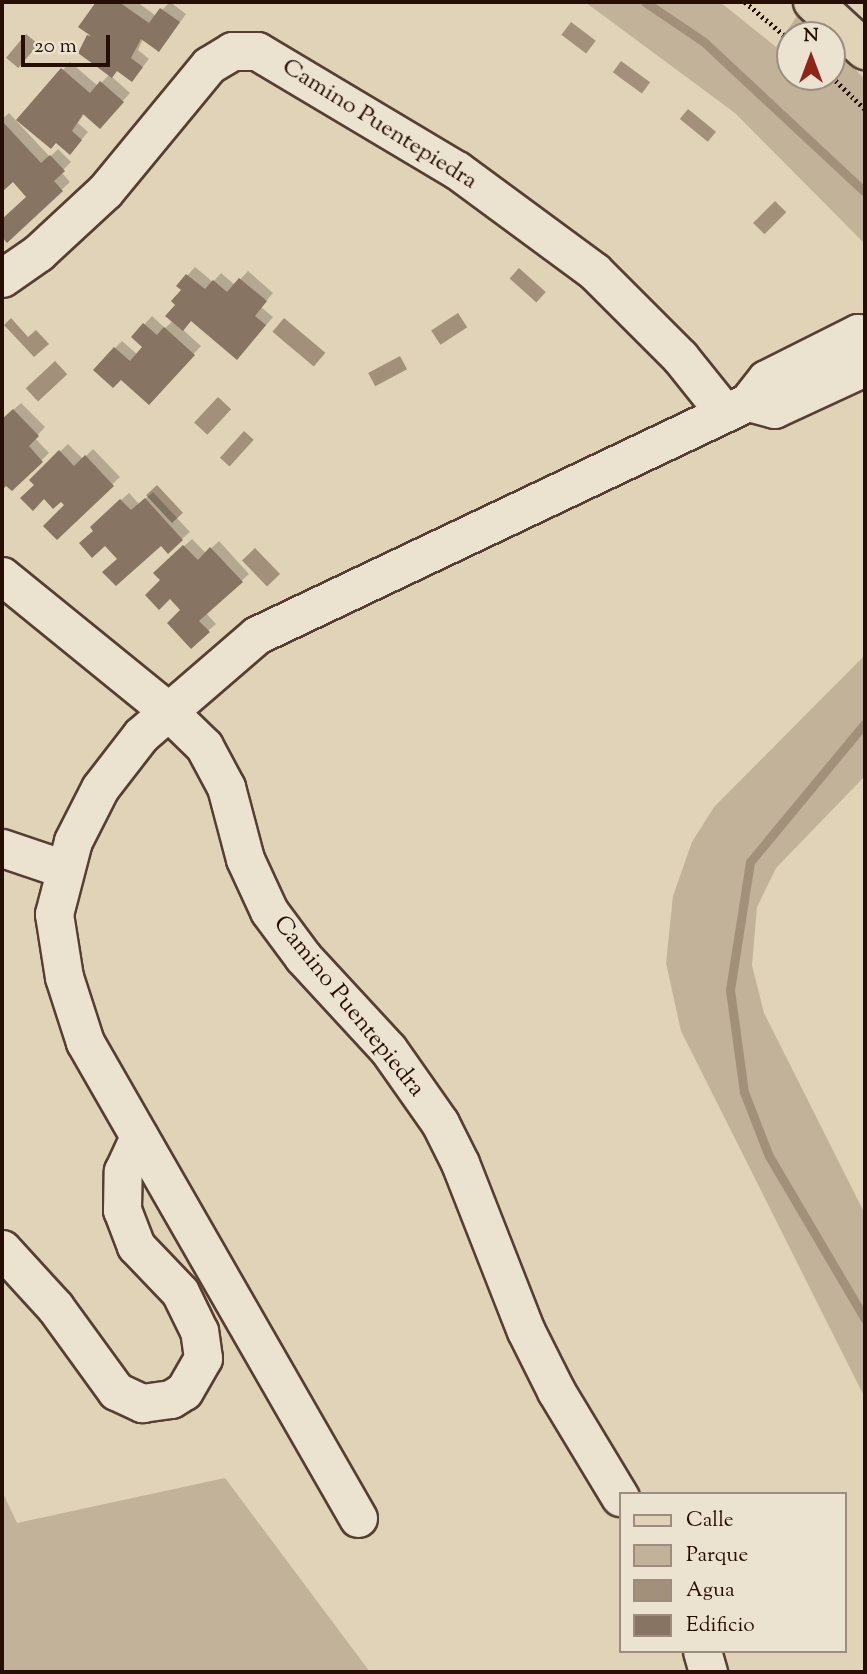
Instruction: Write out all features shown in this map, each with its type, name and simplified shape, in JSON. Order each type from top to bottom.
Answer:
[{"type":"main road","points":[[813,2],[865,50]]},
{"type":"street","name":"Camino Puentepiedra","points":[[2,278],[38,253],[104,191],[209,65],[232,51],[257,51],[457,170],[594,271],[680,357],[736,407]]},
{"type":"street","points":[[358,1518],[139,1136],[100,1075],[64,977],[54,914],[64,869],[85,814],[106,779],[141,735],[257,635],[736,407],[766,379],[858,333],[865,336]]},
{"type":"street","points":[[736,407],[774,409],[865,367]]},
{"type":"street","name":"Camino Puentepiedra","points":[[2,576],[167,710],[216,765],[233,808],[245,859],[274,919],[388,1049],[440,1123],[478,1205],[526,1331],[555,1391],[618,1494]]},
{"type":"street","points":[[2,848],[64,869]]},
{"type":"street","points":[[2,1249],[55,1307],[116,1391],[142,1403],[164,1401],[184,1391],[202,1358],[199,1331],[180,1292],[136,1246],[122,1210],[123,1171],[139,1136]]},
{"type":"street","points":[[703,1653],[708,1672]]},
{"type":"path","points":[[746,2],[776,28]]},
{"type":"path","points":[[846,91],[865,109]]},
{"type":"green space","points":[[585,2],[720,2],[776,47],[776,91],[846,91],[846,61],[865,79],[865,244],[735,113]]},
{"type":"green space","points":[[865,655],[865,776],[776,868],[757,907],[752,965],[764,1013],[865,1214],[865,1398],[681,1031],[666,963],[673,896],[692,842],[714,807]]},
{"type":"green space","points":[[225,1478],[370,1672],[2,1672],[2,1491],[17,1523]]},
{"type":"water","points":[[571,22],[596,41],[586,53],[561,35]]},
{"type":"water","points":[[26,34],[38,44],[18,68],[6,58]]},
{"type":"water","points":[[621,61],[650,82],[642,93],[613,72]]},
{"type":"water","points":[[688,109],[716,132],[708,142],[680,119]]},
{"type":"water","points":[[775,201],[786,212],[764,234],[753,223]]},
{"type":"water","points":[[519,268],[546,292],[536,302],[510,278]]},
{"type":"water","points":[[458,313],[467,327],[440,345],[431,330]]},
{"type":"water","points":[[11,318],[28,337],[36,330],[49,344],[34,357],[4,325]]},
{"type":"water","points":[[284,318],[325,353],[314,366],[272,332]]},
{"type":"water","points":[[400,356],[407,369],[375,386],[368,373]]},
{"type":"water","points":[[55,361],[67,374],[38,401],[26,388]]},
{"type":"water","points":[[218,397],[231,409],[207,435],[194,423]]},
{"type":"water","points":[[244,431],[254,440],[230,466],[220,458]]},
{"type":"water","points":[[157,485],[183,513],[172,523],[146,495]]},
{"type":"water","points":[[255,548],[280,574],[267,586],[242,561]]},
{"type":"building","points":[[96,2],[119,2],[149,23],[160,8],[180,22],[159,52],[141,39],[131,58],[143,67],[132,82],[117,71],[112,78],[78,53],[87,35],[91,36],[78,27]]},
{"type":"building","points":[[61,68],[90,93],[100,81],[124,102],[100,129],[83,114],[72,131],[82,140],[70,155],[56,143],[51,149],[16,120]]},
{"type":"building","points":[[2,121],[41,163],[50,155],[65,171],[54,181],[63,191],[7,243],[2,237],[2,219],[26,197],[13,182],[2,192]]},
{"type":"building","points":[[186,274],[205,289],[213,280],[227,292],[239,278],[267,301],[255,316],[266,325],[237,360],[191,321],[183,331],[165,316],[175,305],[171,301],[181,290],[176,286]]},
{"type":"building","points":[[143,323],[157,335],[164,327],[195,355],[149,405],[121,380],[113,388],[93,370],[114,347],[130,361],[142,347],[131,337]]},
{"type":"building","points":[[13,409],[39,436],[29,446],[43,462],[12,491],[6,486],[2,490],[2,419]]},
{"type":"building","points":[[59,450],[74,466],[85,455],[114,486],[57,540],[43,526],[64,505],[61,502],[53,509],[44,499],[33,511],[20,498],[34,485],[29,480]]},
{"type":"building","points":[[145,498],[183,540],[168,554],[161,546],[116,586],[102,572],[117,559],[105,546],[92,558],[79,543],[93,531],[90,527],[120,499],[131,510]]},
{"type":"building","points":[[183,545],[198,560],[210,547],[243,582],[199,621],[210,632],[191,649],[167,623],[180,610],[170,599],[159,610],[145,595],[160,580],[153,573]]},
{"type":"waterway","points":[[645,2],[704,42],[865,192]]},
{"type":"waterway","points":[[865,723],[750,862],[730,990],[744,1092],[769,1156],[865,1319]]}]
